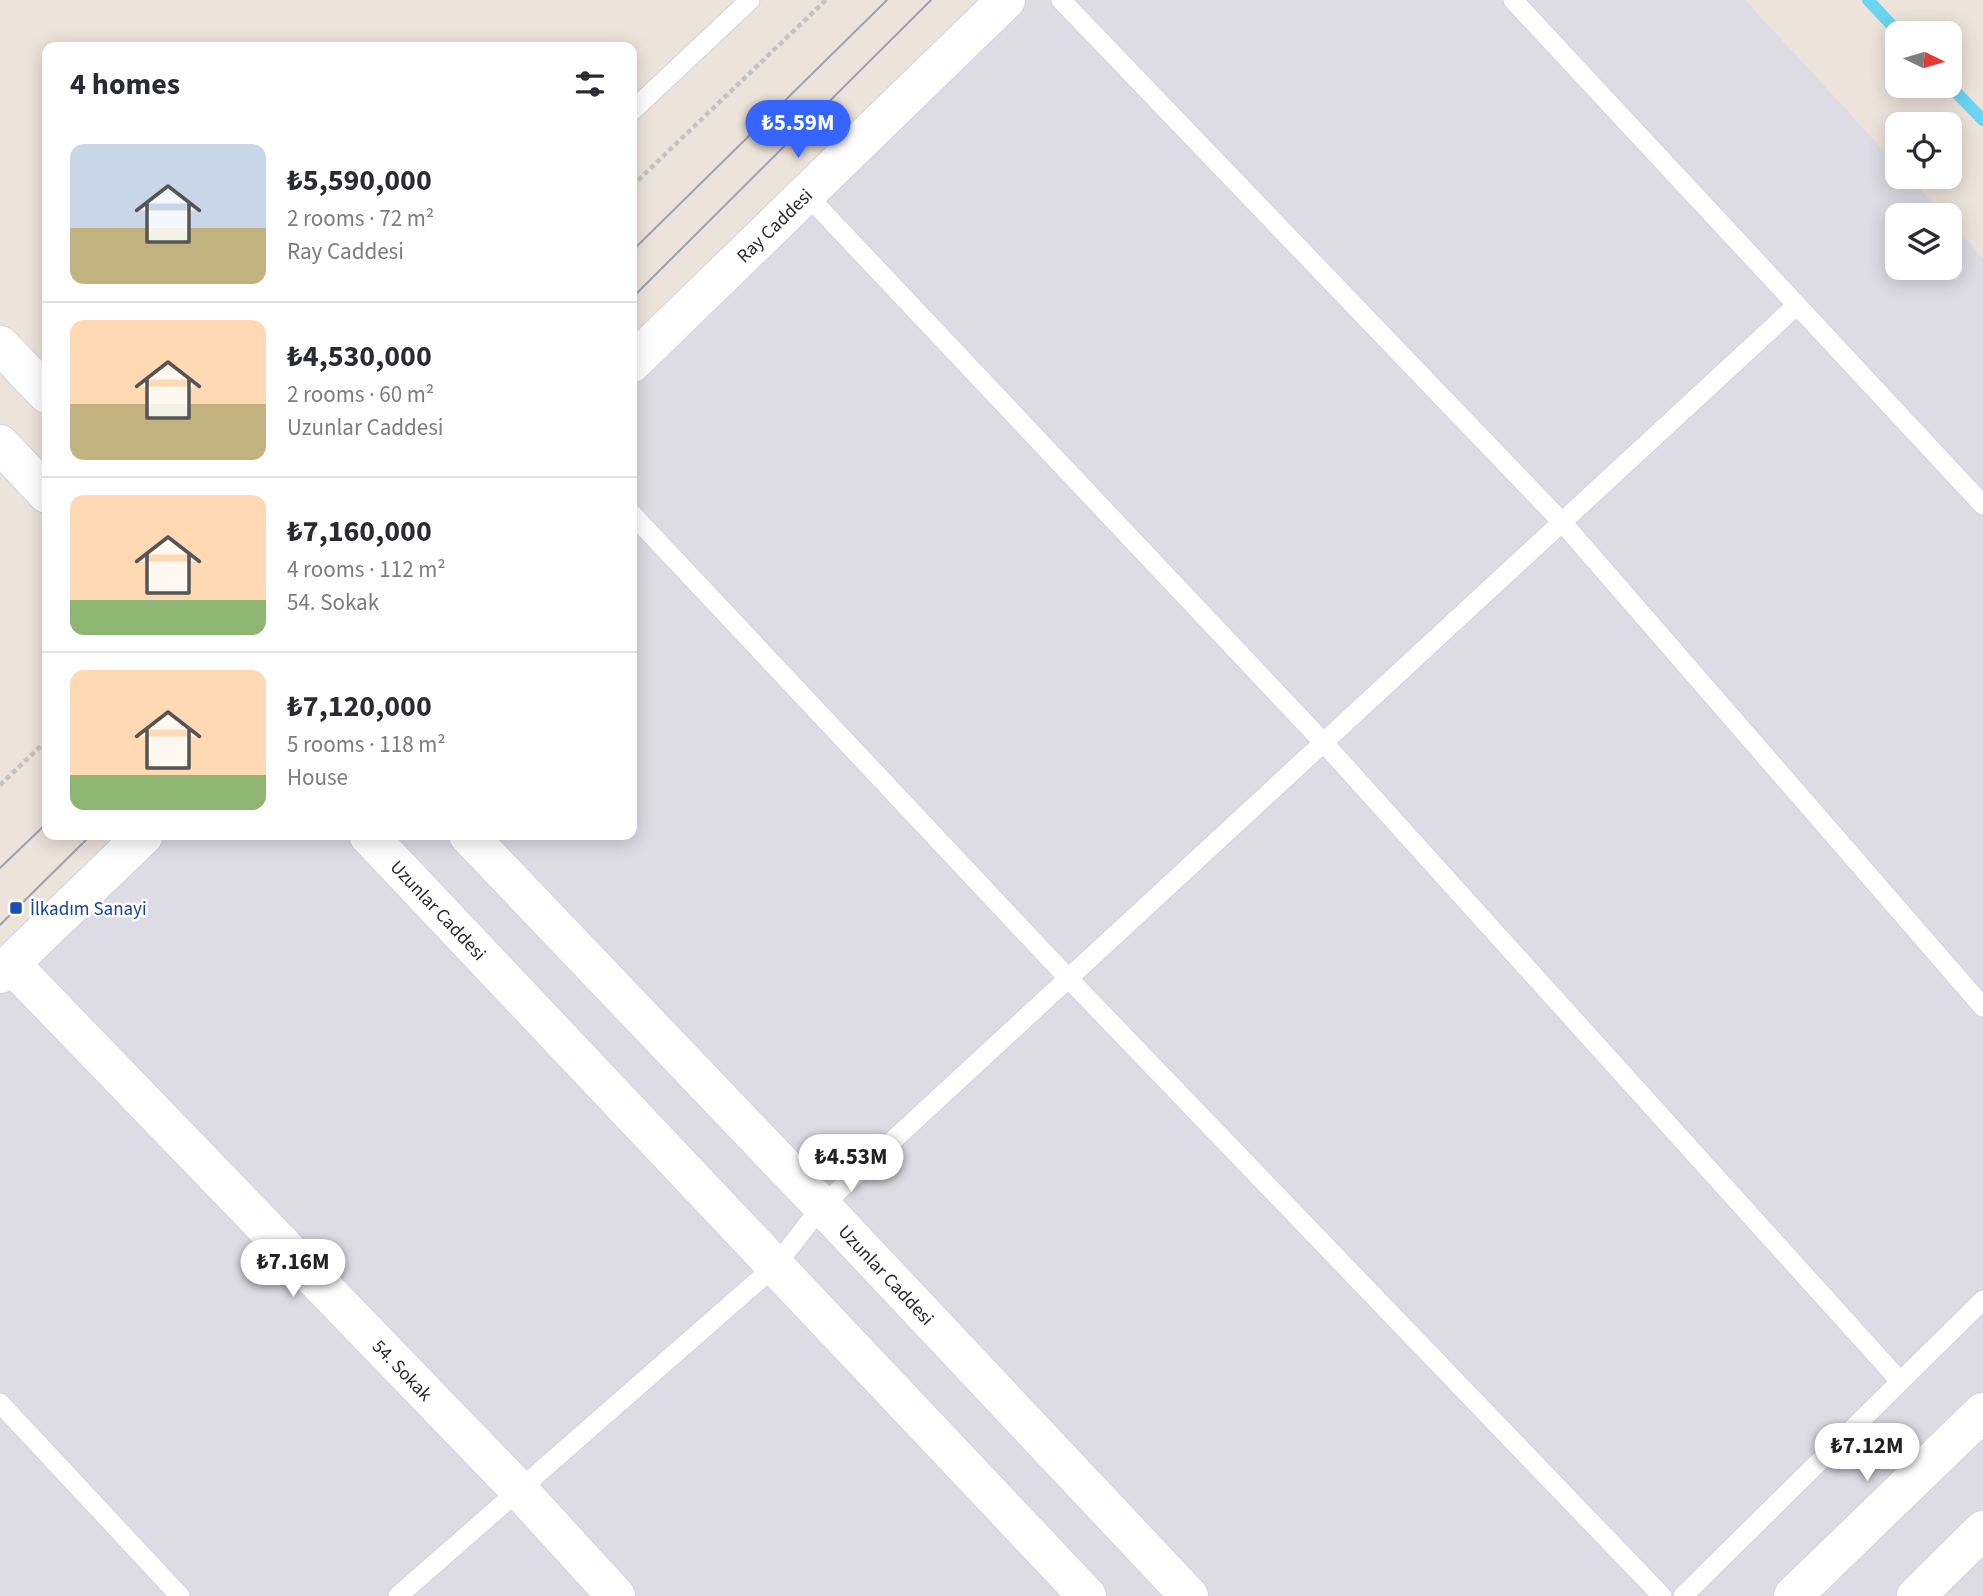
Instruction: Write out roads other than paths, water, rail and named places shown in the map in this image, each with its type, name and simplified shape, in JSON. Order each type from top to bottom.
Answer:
[{"type":"street","name":"Ray Caddesi","points":[[637,358],[1006,0]]},
{"type":"street","points":[[0,345],[42,389]]},
{"type":"street","points":[[0,444],[42,489]]},
{"type":"street","points":[[5,969],[139,840]]},
{"type":"street","name":"Uzunlar Caddesi","points":[[373,840],[1087,1596]]},
{"type":"street","name":"Uzunlar Caddesi","points":[[473,840],[1189,1596]]},
{"type":"street","name":"54. Sokak","points":[[5,969],[519,1490],[616,1596]]},
{"type":"street","points":[[1793,1596],[1983,1412]]},
{"type":"street","points":[[1916,1596],[1983,1530]]},
{"type":"lane","points":[[637,106],[750,0]]},
{"type":"lane","points":[[1061,0],[1562,522],[1983,1007]]},
{"type":"lane","points":[[1513,0],[1983,505]]},
{"type":"lane","points":[[806,194],[1323,742],[1900,1381]]},
{"type":"lane","points":[[398,1596],[776,1265],[822,1206],[1797,305]]},
{"type":"lane","points":[[637,519],[1068,978],[1662,1596]]},
{"type":"lane","points":[[1683,1596],[1983,1300]]},
{"type":"lane","points":[[0,1403],[180,1596]]},
{"type":"waterway","points":[[1868,0],[1888,21]]},
{"type":"waterway","points":[[1962,98],[1983,120]]},
{"type":"tram line","points":[[637,246],[887,0]]},
{"type":"tram line","points":[[637,293],[931,0]]},
{"type":"tram line","points":[[0,868],[42,828]]},
{"type":"tram line","points":[[0,925],[86,840]]},
{"type":"place","name":"İlkadım Sanayi","points":[[16,908]]}]
